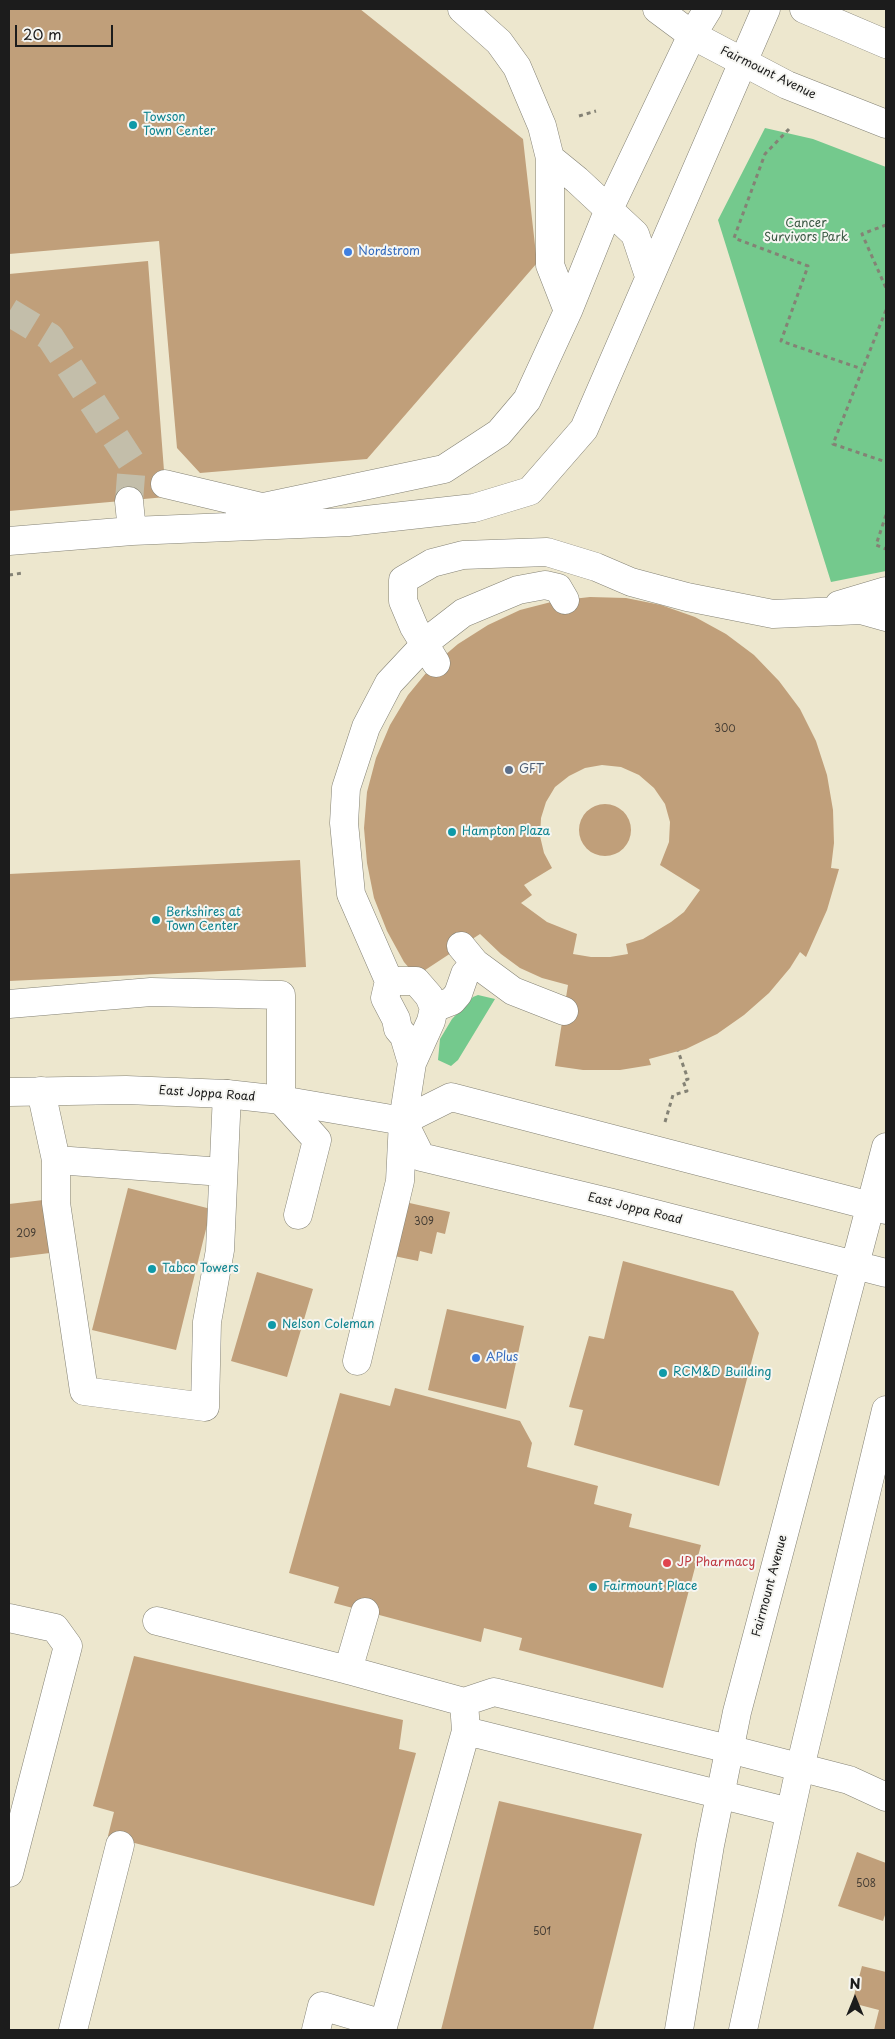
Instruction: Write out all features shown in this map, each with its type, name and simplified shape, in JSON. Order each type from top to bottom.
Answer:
[{"type":"main road","points":[[462,9],[499,42],[517,67],[542,126],[550,158],[550,265],[568,312]]},
{"type":"main road","name":"Fairmount Avenue","points":[[657,9],[692,35],[786,85],[886,124]]},
{"type":"main road","points":[[132,530],[266,508],[444,468],[498,433],[527,400],[568,312],[609,209],[692,35],[708,9]]},
{"type":"main road","points":[[9,542],[132,530],[348,522],[474,508],[530,491],[584,429],[766,9]]},
{"type":"main road","points":[[804,9],[886,44]]},
{"type":"main road","points":[[550,158],[635,234],[649,276]]},
{"type":"main road","points":[[165,484],[266,508]]},
{"type":"main road","points":[[129,501],[132,530]]},
{"type":"main road","points":[[436,663],[414,627],[403,601],[403,580],[432,563],[463,555],[547,552],[596,567],[631,582],[687,597],[773,614],[861,610],[886,617]]},
{"type":"main road","points":[[357,1361],[400,1181],[403,1121],[412,1063],[432,1021],[434,1008],[428,996],[416,981],[393,971],[351,894],[344,823],[346,788],[366,727],[389,683],[432,637],[463,613],[518,590],[545,585],[558,588],[565,600]]},
{"type":"main road","points":[[814,612],[886,591]]},
{"type":"main road","points":[[434,1008],[452,1001],[458,994],[465,974],[468,954],[513,991],[564,1011]]},
{"type":"main road","points":[[393,971],[385,998],[396,1019],[398,1030],[404,1036],[412,1063]]},
{"type":"main road","points":[[9,1004],[151,992],[280,995],[280,1100],[317,1140],[298,1215]]},
{"type":"main road","name":"East Joppa Road","points":[[9,1092],[135,1090],[227,1094],[280,1100],[403,1121],[421,1157],[604,1201],[886,1273]]},
{"type":"main road","points":[[41,1091],[56,1160],[56,1203],[84,1391],[205,1407],[207,1322],[220,1250],[227,1094]]},
{"type":"main road","points":[[403,1121],[451,1097],[878,1208]]},
{"type":"main road","name":"Fairmount Avenue","points":[[679,2030],[696,1924],[729,1749],[762,1616],[855,1265],[878,1208],[886,1148]]},
{"type":"main road","points":[[56,1160],[223,1172]]},
{"type":"main road","points":[[743,2030],[800,1768],[886,1410]]},
{"type":"main road","points":[[838,1608],[870,1520],[886,1492]]},
{"type":"main road","points":[[348,1670],[365,1612]]},
{"type":"main road","points":[[9,1618],[55,1628],[68,1646],[9,1873]]},
{"type":"main road","points":[[156,1621],[464,1702],[494,1692],[848,1780],[886,1796]]},
{"type":"main road","points":[[316,2030],[322,2006],[382,2027],[466,1731],[464,1702]]},
{"type":"main road","points":[[466,1731],[790,1812]]},
{"type":"main road","points":[[73,2030],[120,1845]]},
{"type":"main road","points":[[696,1924],[699,2030]]},
{"type":"path","points":[[580,116],[596,112]]},
{"type":"path","points":[[790,129],[766,154],[734,238],[808,266],[781,341],[862,369]]},
{"type":"path","points":[[886,225],[862,234],[886,288]]},
{"type":"path","points":[[886,310],[832,444],[886,462]]},
{"type":"path","points":[[886,515],[876,545],[886,549]]},
{"type":"path","points":[[668,1114],[673,1095],[687,1092],[683,1081],[688,1079],[678,1051]]},
{"type":"green space","name":"Cancer Survivors Park","points":[[765,128],[813,139],[886,167],[886,571],[831,582],[718,220]]},
{"type":"green space","points":[[478,995],[495,999],[458,1060],[451,1066],[438,1060],[440,1039],[452,1019],[473,997]]},
{"type":"building","name":"Nordstrom","points":[[9,9],[360,9],[523,139],[537,263],[367,459],[200,473],[177,448],[159,241],[9,254]]},
{"type":"building","points":[[148,261],[166,497],[9,511],[9,274]]},
{"type":"building","name":"Hampton Plaza","points":[[590,597],[626,598],[661,605],[695,617],[726,634],[754,655],[779,681],[800,709],[816,741],[827,775],[833,810],[834,843],[831,868],[839,869],[827,910],[806,957],[800,952],[790,968],[769,993],[744,1015],[717,1034],[686,1049],[649,1059],[651,1065],[620,1070],[583,1070],[555,1066],[568,985],[542,978],[520,968],[501,954],[480,934],[416,976],[404,962],[387,931],[374,898],[367,863],[364,828],[367,792],[376,758],[390,725],[408,695],[431,667],[458,644],[488,625],[520,610],[555,601]],"holes":[[[602,765],[621,767],[639,775],[654,788],[665,804],[670,822],[669,842],[660,865],[700,890],[684,912],[671,922],[643,939],[626,944],[628,954],[610,957],[591,957],[573,954],[577,934],[547,922],[521,903],[532,895],[524,885],[552,868],[544,853],[540,836],[541,818],[546,802],[555,787],[569,776],[585,768]]]},
{"type":"building","points":[[605,804],[615,806],[623,812],[629,820],[631,830],[629,840],[623,848],[615,854],[605,856],[595,854],[587,848],[581,840],[579,830],[581,820],[587,812],[595,806]]},
{"type":"building","name":"Berkshires at Town Center","points":[[300,860],[306,967],[9,981],[9,874]]},
{"type":"building","name":"Tabco Towers","points":[[128,1188],[211,1209],[176,1350],[92,1330]]},
{"type":"building","points":[[52,1199],[58,1252],[9,1258],[9,1204]]},
{"type":"building","points":[[405,1202],[450,1212],[445,1234],[437,1232],[432,1254],[420,1251],[418,1261],[394,1256]]},
{"type":"building","name":"RCM&D Building","points":[[623,1261],[733,1291],[759,1333],[719,1486],[574,1445],[583,1410],[569,1407],[589,1336],[604,1339]]},
{"type":"building","name":"Nelson Coleman","points":[[257,1272],[313,1289],[287,1377],[231,1361]]},
{"type":"building","name":"APlus","points":[[447,1309],[524,1326],[506,1409],[428,1390]]},
{"type":"building","points":[[395,1388],[520,1421],[532,1443],[527,1467],[598,1486],[594,1504],[632,1514],[629,1527],[701,1545],[663,1688],[519,1650],[522,1638],[484,1628],[481,1642],[334,1603],[339,1587],[289,1573],[340,1393],[390,1406]]},
{"type":"building","points":[[134,1656],[403,1720],[399,1749],[416,1753],[374,1906],[108,1836],[114,1812],[93,1806]]},
{"type":"building","points":[[499,1801],[642,1834],[593,2030],[441,2030]]},
{"type":"building","points":[[857,1852],[886,1863],[886,1912],[883,1921],[838,1906]]},
{"type":"building","points":[[862,1966],[886,1972],[886,2030],[874,2030],[879,2010],[852,2003]]},
{"type":"tunnel","points":[[9,312],[50,337],[132,463],[129,501]]},
{"type":"place","name":"Towson Town Center","points":[[133,125]]},
{"type":"place","name":"Nordstrom","points":[[348,252]]},
{"type":"place","name":"GFT","points":[[509,770]]},
{"type":"place","name":"Hampton Plaza","points":[[452,832]]},
{"type":"place","name":"Berkshires at Town Center","points":[[156,920]]},
{"type":"place","name":"Tabco Towers","points":[[152,1269]]},
{"type":"place","name":"Nelson Coleman","points":[[272,1325]]},
{"type":"place","name":"APlus","points":[[476,1358]]},
{"type":"place","name":"RCM&D Building","points":[[663,1373]]},
{"type":"place","name":"JP Pharmacy","points":[[667,1563]]},
{"type":"place","name":"Fairmount Place","points":[[593,1587]]}]
